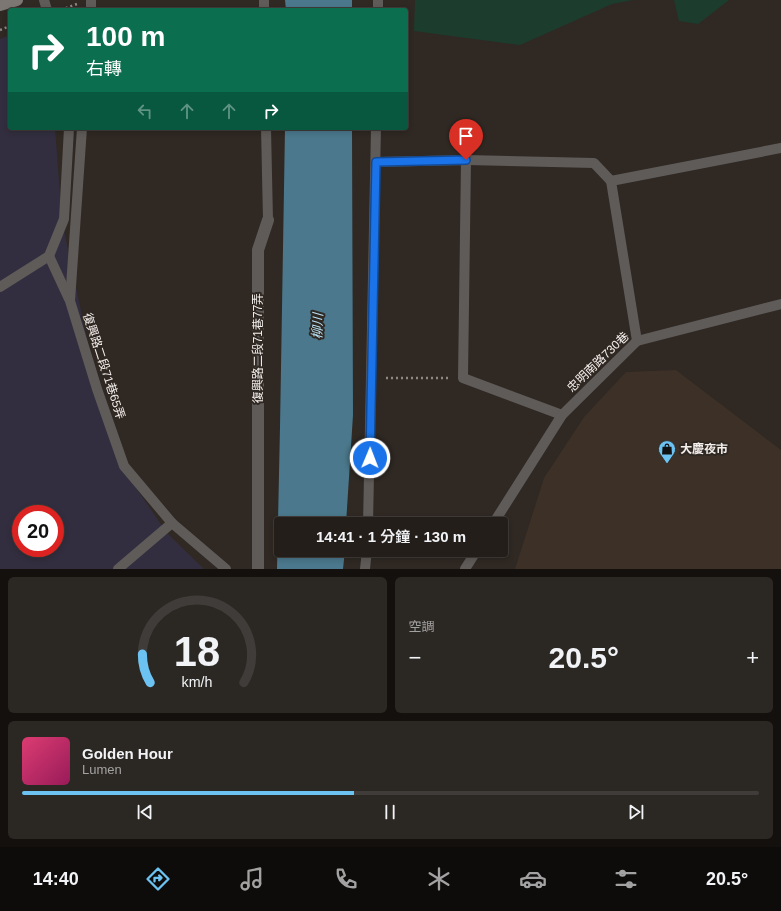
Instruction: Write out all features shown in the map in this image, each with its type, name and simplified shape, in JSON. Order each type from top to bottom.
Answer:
[{"type":"street","points":[[0,5],[17,0]]},
{"type":"street","name":"復興路二段71巷77弄","points":[[258,569],[258,250],[268,220]]},
{"type":"lane","points":[[0,287],[49,256],[64,219],[69,130]]},
{"type":"lane","name":"復興路二段71巷65弄","points":[[82,130],[70,300],[97,389],[124,466],[172,523],[226,569]]},
{"type":"lane","name":"復興路二段71巷77弄","points":[[266,130],[268,220]]},
{"type":"lane","points":[[368,517],[376,130]]},
{"type":"lane","points":[[610,181],[781,148]]},
{"type":"lane","points":[[376,162],[466,160],[594,163],[610,181],[637,340]]},
{"type":"lane","points":[[466,160],[463,378],[562,415]]},
{"type":"lane","points":[[49,256],[70,300]]},
{"type":"lane","name":"忠明南路730巷","points":[[497,517],[562,415],[637,340],[781,304]]},
{"type":"lane","points":[[118,569],[172,523]]},
{"type":"lane","points":[[365,569],[366,557]]},
{"type":"lane","points":[[465,569],[473,557]]},
{"type":"path","points":[[371,379],[463,378]]},
{"type":"shaded area","points":[[8,36],[8,130],[55,130],[62,221],[102,410],[134,485],[167,533],[204,569],[0,569],[0,39]]},
{"type":"shaded area","name":"大慶夜市","points":[[676,370],[781,450],[781,569],[515,569],[544,478],[584,417],[626,372]]},
{"type":"green space","points":[[415,0],[633,0],[612,4],[520,45],[414,31]]},
{"type":"green space","points":[[674,0],[729,0],[698,24],[679,21]]},
{"type":"water","points":[[285,0],[352,0],[352,8],[286,8]]},
{"type":"water","name":"柳川","points":[[285,130],[352,130],[353,415],[346,517],[278,517]]},
{"type":"water","points":[[277,557],[344,557],[343,569],[277,569]]},
{"type":"place","name":"大慶夜市","points":[[667,464]]},
{"type":"route","points":[[370,458],[376,162],[466,160]]}]
